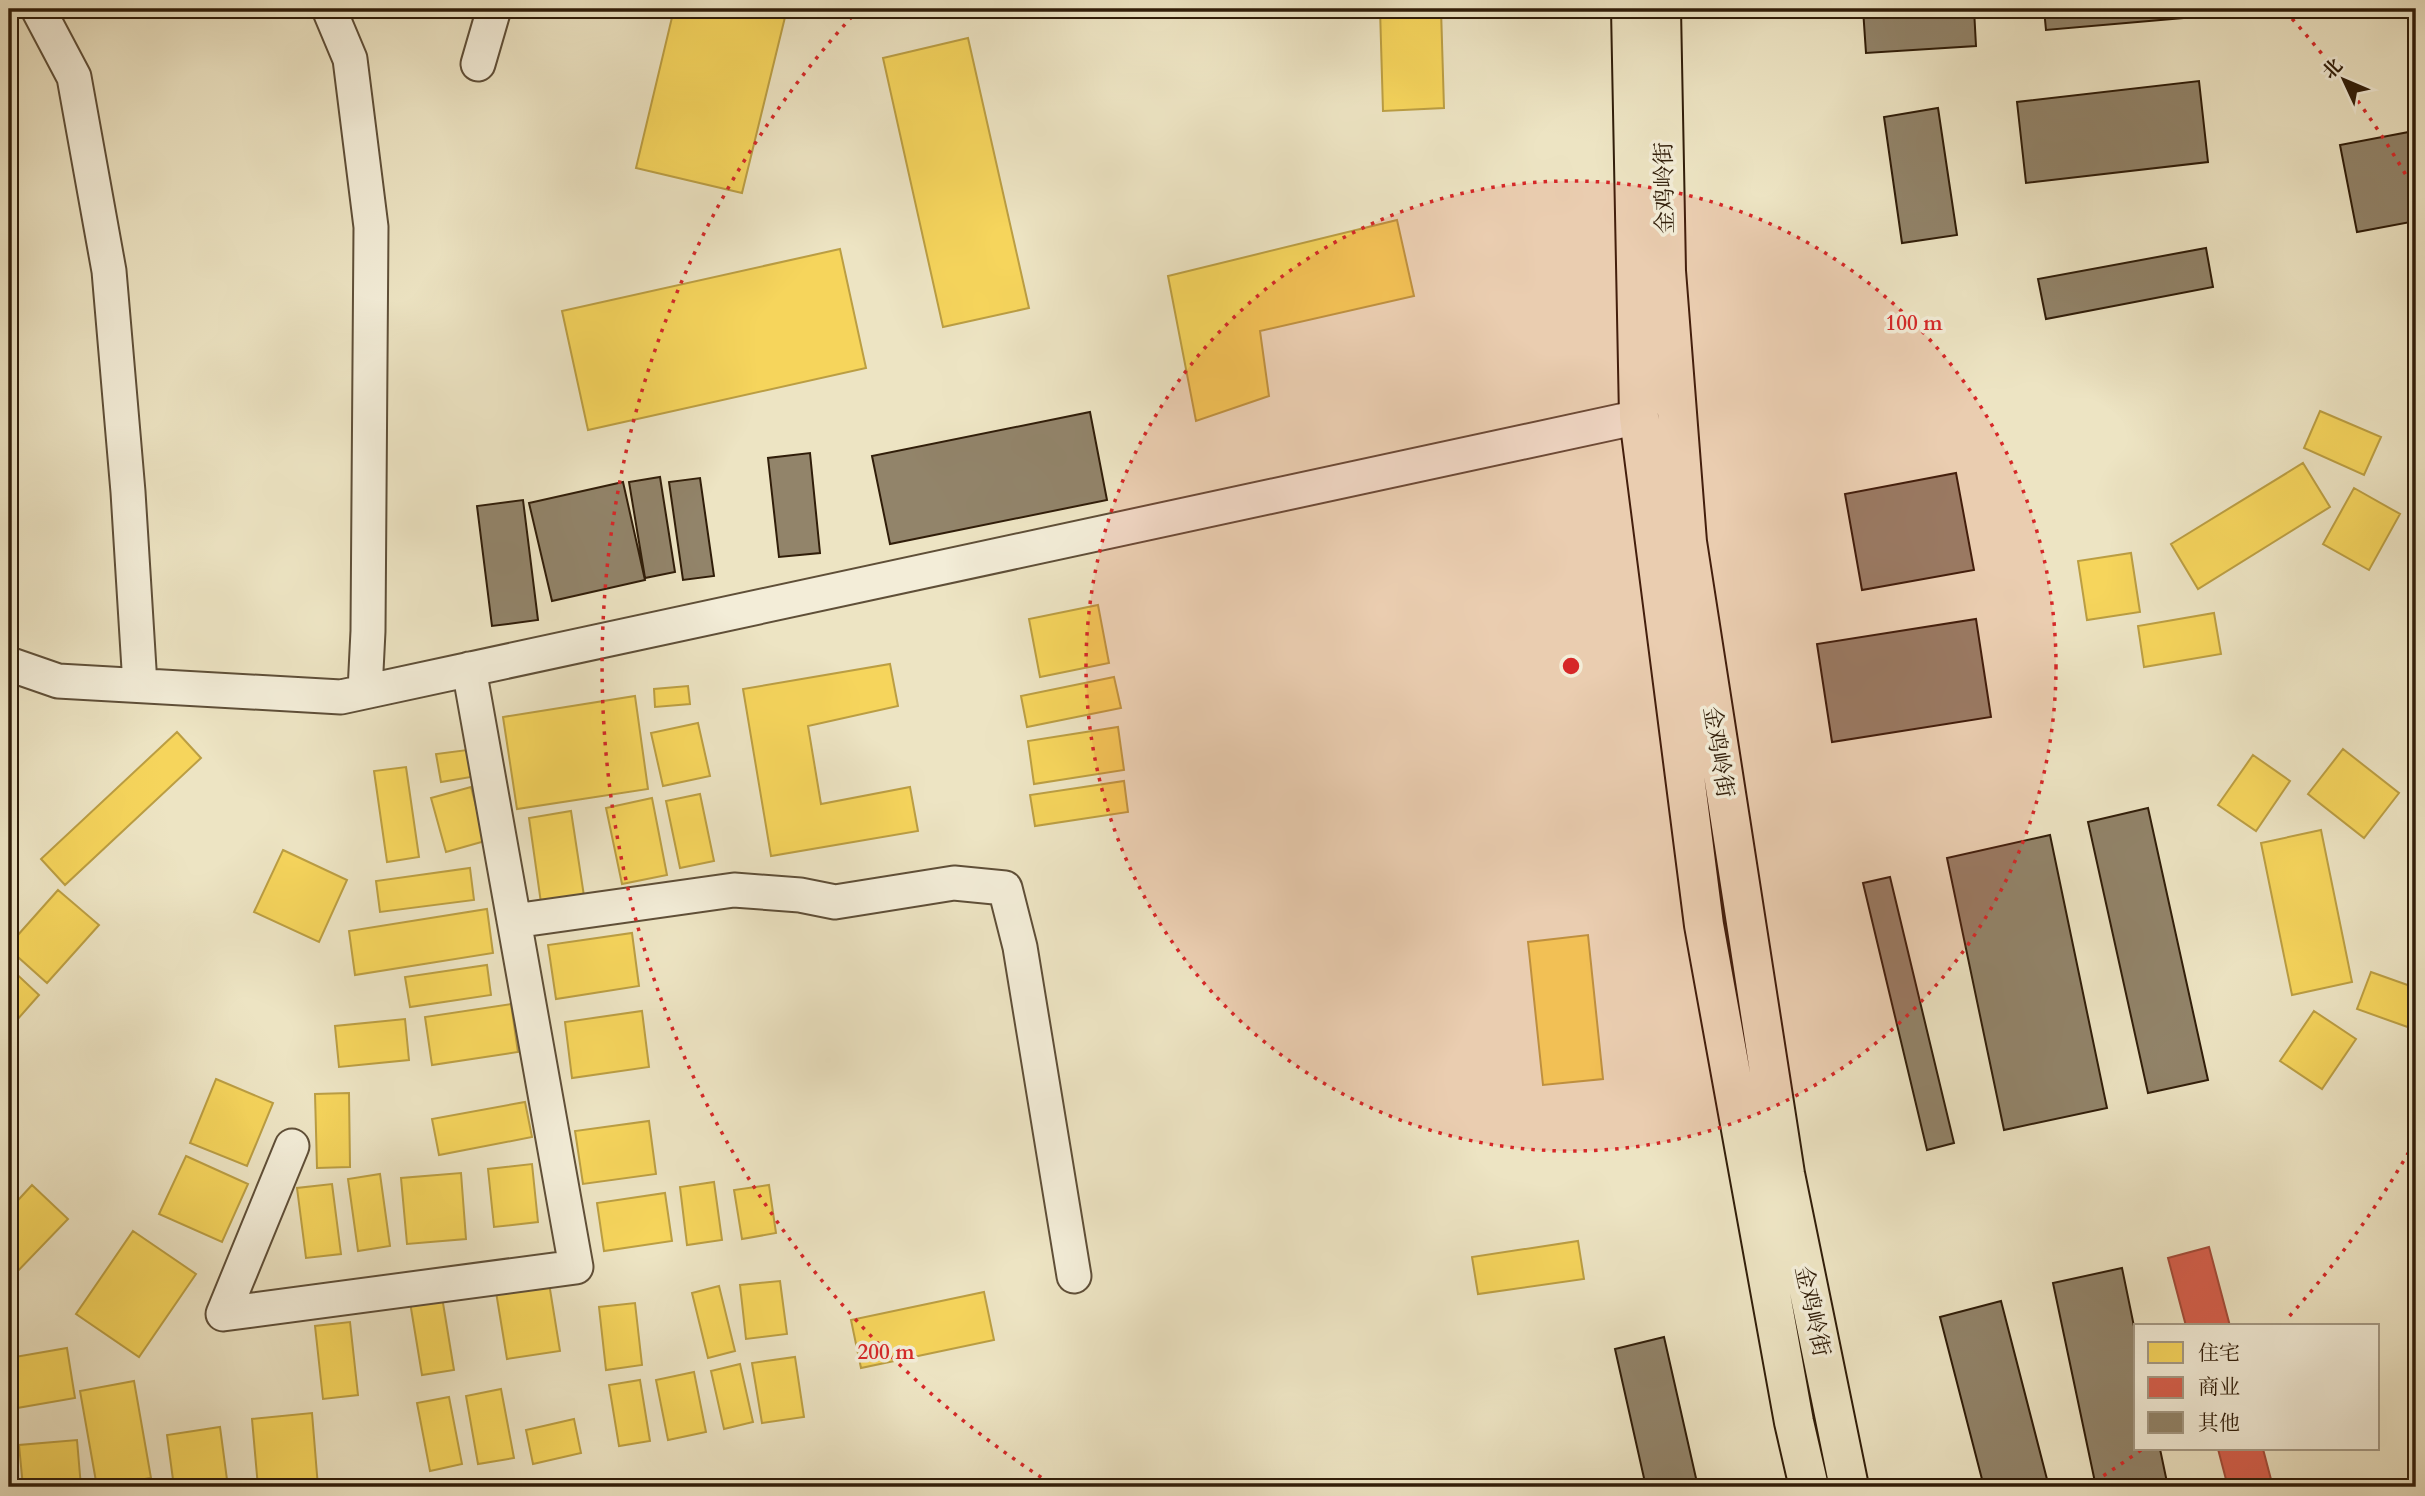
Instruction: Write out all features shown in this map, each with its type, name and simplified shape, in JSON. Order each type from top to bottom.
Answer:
[{"type":"main road","name":"金鸡岭街","points":[[1631,9],[1639,417],[1704,925],[1794,1422],[1809,1487]]},
{"type":"main road","name":"金鸡岭街","points":[[1661,9],[1666,271],[1687,542],[1785,1174],[1849,1487]]},
{"type":"street","points":[[38,9],[74,78],[109,271],[128,492],[140,685]]},
{"type":"street","points":[[329,9],[350,59],[371,227],[365,691]]},
{"type":"street","points":[[478,64],[494,9]]},
{"type":"street","points":[[9,664],[58,681],[341,696],[1639,417]]},
{"type":"street","points":[[292,1146],[223,1314],[576,1267],[469,669]]},
{"type":"street","points":[[514,921],[734,890],[800,895],[835,901],[954,883],[1005,888],[1020,947],[1074,1276]]},
{"type":"building: 住宅","points":[[674,9],[787,9],[742,193],[636,168]]},
{"type":"building: 住宅","points":[[1380,9],[1441,9],[1444,108],[1383,111]]},
{"type":"building: 住宅","points":[[968,38],[1029,308],[943,327],[883,58]]},
{"type":"building: 住宅","points":[[1397,220],[1414,296],[1260,331],[1269,396],[1196,421],[1168,276]]},
{"type":"building: 住宅","points":[[840,249],[866,368],[588,430],[562,311]]},
{"type":"building: 住宅","points":[[2320,411],[2381,437],[2364,475],[2304,448]]},
{"type":"building: 住宅","points":[[2303,463],[2330,507],[2198,589],[2171,544]]},
{"type":"building: 住宅","points":[[2354,488],[2400,514],[2369,570],[2323,544]]},
{"type":"building: 住宅","points":[[2131,553],[2140,612],[2087,620],[2078,561]]},
{"type":"building: 住宅","points":[[1098,605],[1109,663],[1040,677],[1029,619]]},
{"type":"building: 住宅","points":[[2214,613],[2221,654],[2144,667],[2138,626]]},
{"type":"building: 住宅","points":[[890,664],[898,706],[808,726],[821,804],[910,787],[918,831],[771,856],[743,689]]},
{"type":"building: 住宅","points":[[1114,677],[1121,708],[1027,727],[1021,696]]},
{"type":"building: 住宅","points":[[688,686],[690,704],[655,707],[654,689]]},
{"type":"building: 住宅","points":[[635,696],[648,789],[517,809],[503,717]]},
{"type":"building: 住宅","points":[[698,723],[710,776],[663,786],[651,733]]},
{"type":"building: 住宅","points":[[1118,727],[1124,770],[1034,784],[1028,741]]},
{"type":"building: 住宅","points":[[177,732],[201,758],[65,885],[41,859]]},
{"type":"building: 住宅","points":[[2343,749],[2399,793],[2364,838],[2308,794]]},
{"type":"building: 住宅","points":[[467,750],[471,777],[441,782],[436,754]]},
{"type":"building: 住宅","points":[[2253,755],[2290,781],[2256,831],[2218,805]]},
{"type":"building: 住宅","points":[[406,767],[419,857],[387,862],[374,771]]},
{"type":"building: 住宅","points":[[1124,781],[1128,812],[1035,826],[1030,795]]},
{"type":"building: 住宅","points":[[471,787],[485,841],[446,852],[431,798]]},
{"type":"building: 住宅","points":[[700,794],[714,861],[680,868],[666,801]]},
{"type":"building: 住宅","points":[[652,798],[667,875],[622,884],[606,808]]},
{"type":"building: 住宅","points":[[571,811],[584,896],[541,903],[529,818]]},
{"type":"building: 住宅","points":[[2321,830],[2352,982],[2292,995],[2261,843]]},
{"type":"building: 住宅","points":[[283,850],[347,880],[319,942],[254,912]]},
{"type":"building: 住宅","points":[[470,868],[474,900],[380,912],[376,881]]},
{"type":"building: 住宅","points":[[58,890],[99,925],[47,983],[9,949],[9,945]]},
{"type":"building: 住宅","points":[[487,909],[493,953],[355,975],[349,931]]},
{"type":"building: 住宅","points":[[632,933],[639,986],[556,999],[548,945]]},
{"type":"building: 住宅","points":[[1588,935],[1603,1079],[1543,1085],[1528,942]]},
{"type":"building: 住宅","points":[[487,965],[491,995],[410,1007],[405,977]]},
{"type":"building: 住宅","points":[[9,967],[39,995],[9,1029]]},
{"type":"building: 住宅","points":[[2371,972],[2416,988],[2416,1030],[2357,1009]]},
{"type":"building: 住宅","points":[[511,1004],[518,1052],[432,1065],[425,1017]]},
{"type":"building: 住宅","points":[[642,1011],[649,1067],[572,1078],[565,1022]]},
{"type":"building: 住宅","points":[[2314,1011],[2356,1039],[2322,1089],[2280,1061]]},
{"type":"building: 住宅","points":[[405,1019],[409,1060],[339,1067],[335,1026]]},
{"type":"building: 住宅","points":[[216,1079],[273,1103],[247,1166],[190,1143]]},
{"type":"building: 住宅","points":[[349,1093],[350,1167],[317,1168],[315,1094]]},
{"type":"building: 住宅","points":[[525,1102],[532,1137],[439,1155],[432,1119]]},
{"type":"building: 住宅","points":[[649,1121],[656,1174],[583,1184],[575,1131]]},
{"type":"building: 住宅","points":[[186,1156],[248,1184],[222,1242],[159,1214]]},
{"type":"building: 住宅","points":[[532,1164],[538,1222],[494,1227],[488,1169]]},
{"type":"building: 住宅","points":[[461,1173],[466,1239],[407,1244],[401,1178]]},
{"type":"building: 住宅","points":[[380,1174],[390,1246],[358,1251],[348,1179]]},
{"type":"building: 住宅","points":[[714,1182],[722,1240],[687,1245],[680,1187]]},
{"type":"building: 住宅","points":[[332,1184],[341,1254],[306,1258],[297,1188]]},
{"type":"building: 住宅","points":[[32,1185],[68,1219],[13,1276],[9,1272],[9,1210]]},
{"type":"building: 住宅","points":[[769,1185],[776,1233],[742,1239],[734,1190]]},
{"type":"building: 住宅","points":[[665,1193],[672,1241],[604,1251],[597,1203]]},
{"type":"building: 住宅","points":[[133,1231],[196,1274],[139,1357],[76,1314]]},
{"type":"building: 住宅","points":[[1578,1241],[1584,1279],[1478,1294],[1472,1257]]},
{"type":"building: 住宅","points":[[780,1281],[787,1334],[746,1339],[740,1285]]},
{"type":"building: 住宅","points":[[549,1283],[560,1351],[507,1359],[496,1292]]},
{"type":"building: 住宅","points":[[719,1286],[735,1351],[708,1358],[692,1293]]},
{"type":"building: 住宅","points":[[984,1292],[994,1340],[861,1368],[851,1320]]},
{"type":"building: 住宅","points":[[442,1297],[454,1370],[422,1375],[410,1302]]},
{"type":"building: 住宅","points":[[635,1303],[642,1365],[606,1370],[599,1307]]},
{"type":"building: 住宅","points":[[350,1322],[358,1395],[323,1399],[315,1326]]},
{"type":"building: 住宅","points":[[67,1348],[75,1398],[17,1408],[9,1358]]},
{"type":"building: 住宅","points":[[795,1357],[804,1417],[762,1423],[752,1363]]},
{"type":"building: 住宅","points":[[740,1364],[753,1422],[724,1429],[711,1371]]},
{"type":"building: 住宅","points":[[694,1372],[706,1432],[668,1440],[656,1380]]},
{"type":"building: 住宅","points":[[640,1380],[650,1441],[619,1446],[609,1385]]},
{"type":"building: 住宅","points":[[134,1381],[151,1478],[97,1487],[80,1391]]},
{"type":"building: 住宅","points":[[501,1389],[514,1458],[478,1464],[466,1396]]},
{"type":"building: 住宅","points":[[449,1397],[462,1464],[430,1471],[417,1403]]},
{"type":"building: 住宅","points":[[312,1413],[318,1487],[258,1487],[252,1419]]},
{"type":"building: 住宅","points":[[574,1419],[581,1453],[533,1464],[526,1430]]},
{"type":"building: 住宅","points":[[220,1427],[228,1487],[174,1487],[167,1435]]},
{"type":"building: 住宅","points":[[77,1440],[81,1487],[23,1487],[19,1445]]},
{"type":"building: 商业","points":[[2209,1247],[2229,1324],[2185,1324],[2168,1258]]},
{"type":"building: 商业","points":[[2218,1450],[2263,1450],[2273,1487],[2228,1487]]},
{"type":"building: 其他","points":[[1863,9],[1974,9],[1976,46],[1866,53]]},
{"type":"building: 其他","points":[[2044,9],[2251,9],[2252,12],[2046,30]]},
{"type":"building: 其他","points":[[2199,81],[2208,162],[2026,183],[2017,102]]},
{"type":"building: 其他","points":[[1938,108],[1957,235],[1902,243],[1884,117]]},
{"type":"building: 其他","points":[[2414,131],[2416,221],[2357,232],[2340,145]]},
{"type":"building: 其他","points":[[2206,248],[2213,287],[2046,319],[2038,279]]},
{"type":"building: 其他","points":[[1090,412],[1107,500],[890,544],[872,456]]},
{"type":"building: 其他","points":[[810,453],[820,553],[779,557],[768,458]]},
{"type":"building: 其他","points":[[1956,473],[1974,570],[1862,590],[1845,494]]},
{"type":"building: 其他","points":[[660,477],[675,572],[645,578],[629,482]]},
{"type":"building: 其他","points":[[700,478],[714,576],[683,580],[669,482]]},
{"type":"building: 其他","points":[[623,482],[645,580],[552,601],[529,503]]},
{"type":"building: 其他","points":[[523,500],[538,620],[492,626],[477,506]]},
{"type":"building: 其他","points":[[1976,619],[1991,717],[1832,742],[1817,644]]},
{"type":"building: 其他","points":[[2148,808],[2208,1080],[2148,1093],[2088,822]]},
{"type":"building: 其他","points":[[2050,835],[2107,1108],[2004,1130],[1947,858]]},
{"type":"building: 其他","points":[[1890,877],[1954,1143],[1927,1150],[1863,883]]},
{"type":"building: 其他","points":[[2122,1268],[2134,1326],[2134,1450],[2160,1450],[2168,1487],[2096,1487],[2053,1283]]},
{"type":"building: 其他","points":[[2001,1301],[2049,1487],[1984,1487],[1940,1317]]},
{"type":"building: 其他","points":[[1664,1337],[1698,1487],[1646,1487],[1615,1349]]}]
